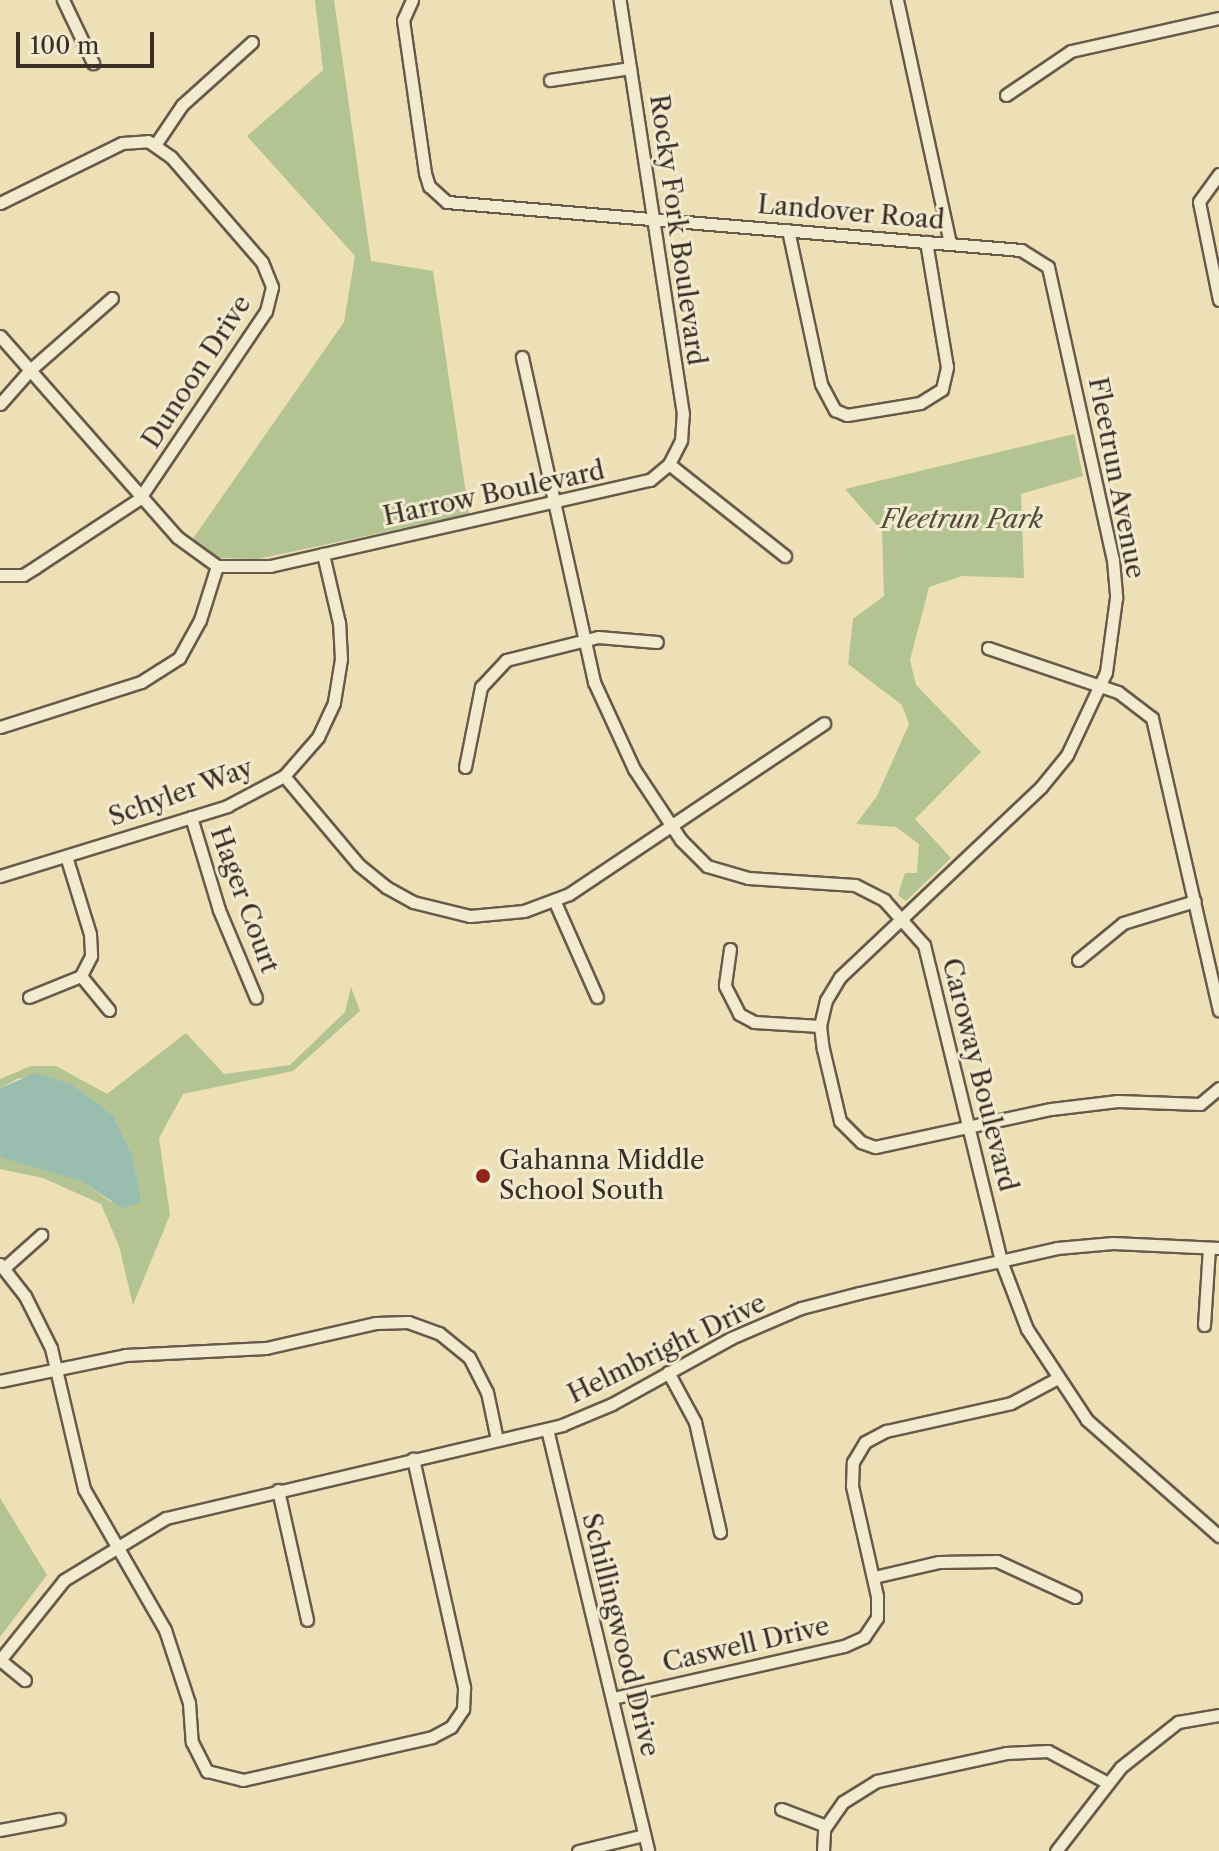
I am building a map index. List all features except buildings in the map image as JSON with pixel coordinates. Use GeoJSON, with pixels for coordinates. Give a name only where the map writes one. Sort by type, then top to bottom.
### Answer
{"type":"FeatureCollection","features":[{"type":"Feature","properties":{"kind":"street"},"geometry":{"type":"LineString","coordinates":[[63,0],[93,63]]}},
{"type":"Feature","properties":{"kind":"street","name":"Landover Road"},"geometry":{"type":"LineString","coordinates":[[412,0],[406,8],[405,32],[425,173],[437,196],[458,204],[1021,250],[1042,259]]}},
{"type":"Feature","properties":{"kind":"street","name":"Rocky Fork Boulevard"},"geometry":{"type":"LineString","coordinates":[[620,0],[683,414],[681,440],[669,464]]}},
{"type":"Feature","properties":{"kind":"street"},"geometry":{"type":"LineString","coordinates":[[897,0],[950,243]]}},
{"type":"Feature","properties":{"kind":"street"},"geometry":{"type":"LineString","coordinates":[[1006,95],[1071,51],[1219,18]]}},
{"type":"Feature","properties":{"kind":"street"},"geometry":{"type":"LineString","coordinates":[[0,203],[122,143],[155,145],[182,105],[252,42]]}},
{"type":"Feature","properties":{"kind":"street"},"geometry":{"type":"LineString","coordinates":[[550,80],[630,68]]}},
{"type":"Feature","properties":{"kind":"street","name":"Dunoon Drive"},"geometry":{"type":"LineString","coordinates":[[142,497],[266,311],[272,287],[262,262],[155,145]]}},
{"type":"Feature","properties":{"kind":"street"},"geometry":{"type":"LineString","coordinates":[[1219,174],[1199,202],[1219,300]]}},
{"type":"Feature","properties":{"kind":"street"},"geometry":{"type":"LineString","coordinates":[[788,230],[821,384],[835,410],[847,415],[920,403],[942,389],[947,367],[926,242]]}},
{"type":"Feature","properties":{"kind":"street","name":"Fleetrun Avenue"},"geometry":{"type":"LineString","coordinates":[[820,1026],[826,1000],[840,977],[1041,787],[1067,755],[1102,686],[1116,598],[1113,560],[1051,276],[1042,259]]}},
{"type":"Feature","properties":{"kind":"street"},"geometry":{"type":"LineString","coordinates":[[0,404],[30,370],[112,298]]}},
{"type":"Feature","properties":{"kind":"street"},"geometry":{"type":"LineString","coordinates":[[0,336],[177,537],[217,566],[200,620],[179,658],[141,682],[0,727]]}},
{"type":"Feature","properties":{"kind":"street","name":"Caroway Boulevard"},"geometry":{"type":"LineString","coordinates":[[522,357],[584,641],[612,731],[671,826],[707,866],[748,878],[855,885],[884,900],[902,919],[928,958],[1001,1261],[1027,1329],[1056,1379],[1121,1453],[1219,1536]]}},
{"type":"Feature","properties":{"kind":"street"},"geometry":{"type":"LineString","coordinates":[[669,464],[785,556]]}},
{"type":"Feature","properties":{"kind":"street","name":"Harrow Boulevard"},"geometry":{"type":"LineString","coordinates":[[217,566],[243,569],[554,503],[650,480],[669,464]]}},
{"type":"Feature","properties":{"kind":"street"},"geometry":{"type":"LineString","coordinates":[[0,575],[23,575],[142,497]]}},
{"type":"Feature","properties":{"kind":"street","name":"Schyler Way"},"geometry":{"type":"LineString","coordinates":[[0,876],[227,806],[284,776],[318,737],[334,702],[341,659],[339,623],[323,554]]}},
{"type":"Feature","properties":{"kind":"street"},"geometry":{"type":"LineString","coordinates":[[465,767],[478,696],[492,671],[522,654],[584,641],[628,636],[657,642]]}},
{"type":"Feature","properties":{"kind":"street"},"geometry":{"type":"LineString","coordinates":[[988,648],[1102,686],[1143,707],[1152,718],[1219,1010]]}},
{"type":"Feature","properties":{"kind":"street"},"geometry":{"type":"LineString","coordinates":[[284,776],[359,865],[413,902],[470,916],[524,911],[554,900],[824,723]]}},
{"type":"Feature","properties":{"kind":"street","name":"Hager Court"},"geometry":{"type":"LineString","coordinates":[[191,817],[219,910],[256,998]]}},
{"type":"Feature","properties":{"kind":"street"},"geometry":{"type":"LineString","coordinates":[[29,997],[81,976],[91,956],[90,934],[66,856]]}},
{"type":"Feature","properties":{"kind":"street"},"geometry":{"type":"LineString","coordinates":[[554,900],[597,997]]}},
{"type":"Feature","properties":{"kind":"street"},"geometry":{"type":"LineString","coordinates":[[1078,960],[1123,923],[1195,901]]}},
{"type":"Feature","properties":{"kind":"street"},"geometry":{"type":"LineString","coordinates":[[730,949],[725,986],[739,1014],[754,1022],[820,1026],[840,1121],[861,1142],[890,1145],[970,1127],[1118,1101],[1200,1104],[1219,1088]]}},
{"type":"Feature","properties":{"kind":"street"},"geometry":{"type":"LineString","coordinates":[[81,976],[109,1010]]}},
{"type":"Feature","properties":{"kind":"street"},"geometry":{"type":"LineString","coordinates":[[41,1235],[2,1266],[39,1321],[56,1370],[84,1489],[165,1630],[189,1703],[192,1742],[207,1771],[243,1780],[432,1737],[451,1727],[463,1709],[464,1687],[413,1459]]}},
{"type":"Feature","properties":{"kind":"street","name":"Helmbright Drive"},"geometry":{"type":"LineString","coordinates":[[0,1660],[64,1580],[114,1545],[166,1518],[547,1429],[612,1404],[668,1372],[801,1308],[1001,1261],[1113,1243],[1214,1248]]}},
{"type":"Feature","properties":{"kind":"street"},"geometry":{"type":"LineString","coordinates":[[1204,1325],[1214,1248]]}},
{"type":"Feature","properties":{"kind":"street"},"geometry":{"type":"LineString","coordinates":[[0,1381],[125,1355],[266,1348],[376,1323],[408,1322],[439,1333],[469,1357],[487,1392],[497,1440]]}},
{"type":"Feature","properties":{"kind":"street"},"geometry":{"type":"LineString","coordinates":[[668,1372],[695,1422],[720,1532]]}},
{"type":"Feature","properties":{"kind":"street","name":"Caswell Drive"},"geometry":{"type":"LineString","coordinates":[[613,1698],[844,1646],[864,1637],[877,1618],[874,1577],[852,1486],[853,1462],[865,1442],[886,1431],[1011,1403],[1056,1379]]}},
{"type":"Feature","properties":{"kind":"street","name":"Schillingwood Drive"},"geometry":{"type":"LineString","coordinates":[[547,1429],[648,1851]]}},
{"type":"Feature","properties":{"kind":"street"},"geometry":{"type":"LineString","coordinates":[[278,1490],[307,1620]]}},
{"type":"Feature","properties":{"kind":"street"},"geometry":{"type":"LineString","coordinates":[[874,1577],[939,1562],[997,1561],[1075,1597]]}},
{"type":"Feature","properties":{"kind":"street"},"geometry":{"type":"LineString","coordinates":[[0,1660],[25,1680]]}},
{"type":"Feature","properties":{"kind":"street"},"geometry":{"type":"LineString","coordinates":[[1056,1851],[1106,1782],[1178,1722],[1219,1715]]}},
{"type":"Feature","properties":{"kind":"street"},"geometry":{"type":"LineString","coordinates":[[823,1851],[826,1826],[843,1802],[877,1781],[1006,1753],[1048,1751],[1106,1782]]}},
{"type":"Feature","properties":{"kind":"street"},"geometry":{"type":"LineString","coordinates":[[781,1809],[826,1826]]}},
{"type":"Feature","properties":{"kind":"street"},"geometry":{"type":"LineString","coordinates":[[0,1830],[59,1819]]}},
{"type":"Feature","properties":{"kind":"street"},"geometry":{"type":"LineString","coordinates":[[578,1851],[644,1835]]}},
{"type":"Feature","properties":{"kind":"green space"},"geometry":{"type":"Polygon","coordinates":[[[315,0],[334,0],[371,261],[433,271],[469,514],[258,559],[219,558],[192,540],[344,322],[355,256],[247,136],[323,70],[315,0]]]}},
{"type":"Feature","properties":{"kind":"green space","name":"Fleetrun Park"},"geometry":{"type":"Polygon","coordinates":[[[1074,434],[1083,476],[1021,494],[1024,578],[962,576],[929,587],[910,660],[916,685],[981,752],[915,819],[951,858],[906,901],[898,895],[905,873],[917,873],[919,844],[896,827],[856,824],[877,796],[909,724],[902,705],[848,664],[853,619],[884,596],[882,531],[845,489],[1074,434]]]}},
{"type":"Feature","properties":{"kind":"green space"},"geometry":{"type":"Polygon","coordinates":[[[351,987],[360,1011],[293,1071],[183,1094],[159,1138],[170,1215],[133,1305],[119,1246],[101,1204],[43,1178],[0,1169],[0,1157],[23,1161],[81,1181],[111,1202],[142,1202],[132,1154],[113,1115],[73,1085],[19,1078],[0,1088],[0,1079],[31,1066],[56,1066],[107,1094],[186,1033],[224,1074],[290,1065],[345,1012],[351,987]]]}},
{"type":"Feature","properties":{"kind":"green space"},"geometry":{"type":"Polygon","coordinates":[[[0,1498],[47,1575],[0,1637],[0,1498]]]}},
{"type":"Feature","properties":{"kind":"shaded area"},"geometry":{"type":"Polygon","coordinates":[[[36,1073],[73,1085],[113,1115],[132,1154],[142,1202],[122,1208],[81,1181],[0,1157],[0,1088],[36,1073]]]}},
{"type":"Feature","properties":{"kind":"place","name":"Gahanna Middle School South"},"geometry":{"type":"Point","coordinates":[483,1176]}}]}
